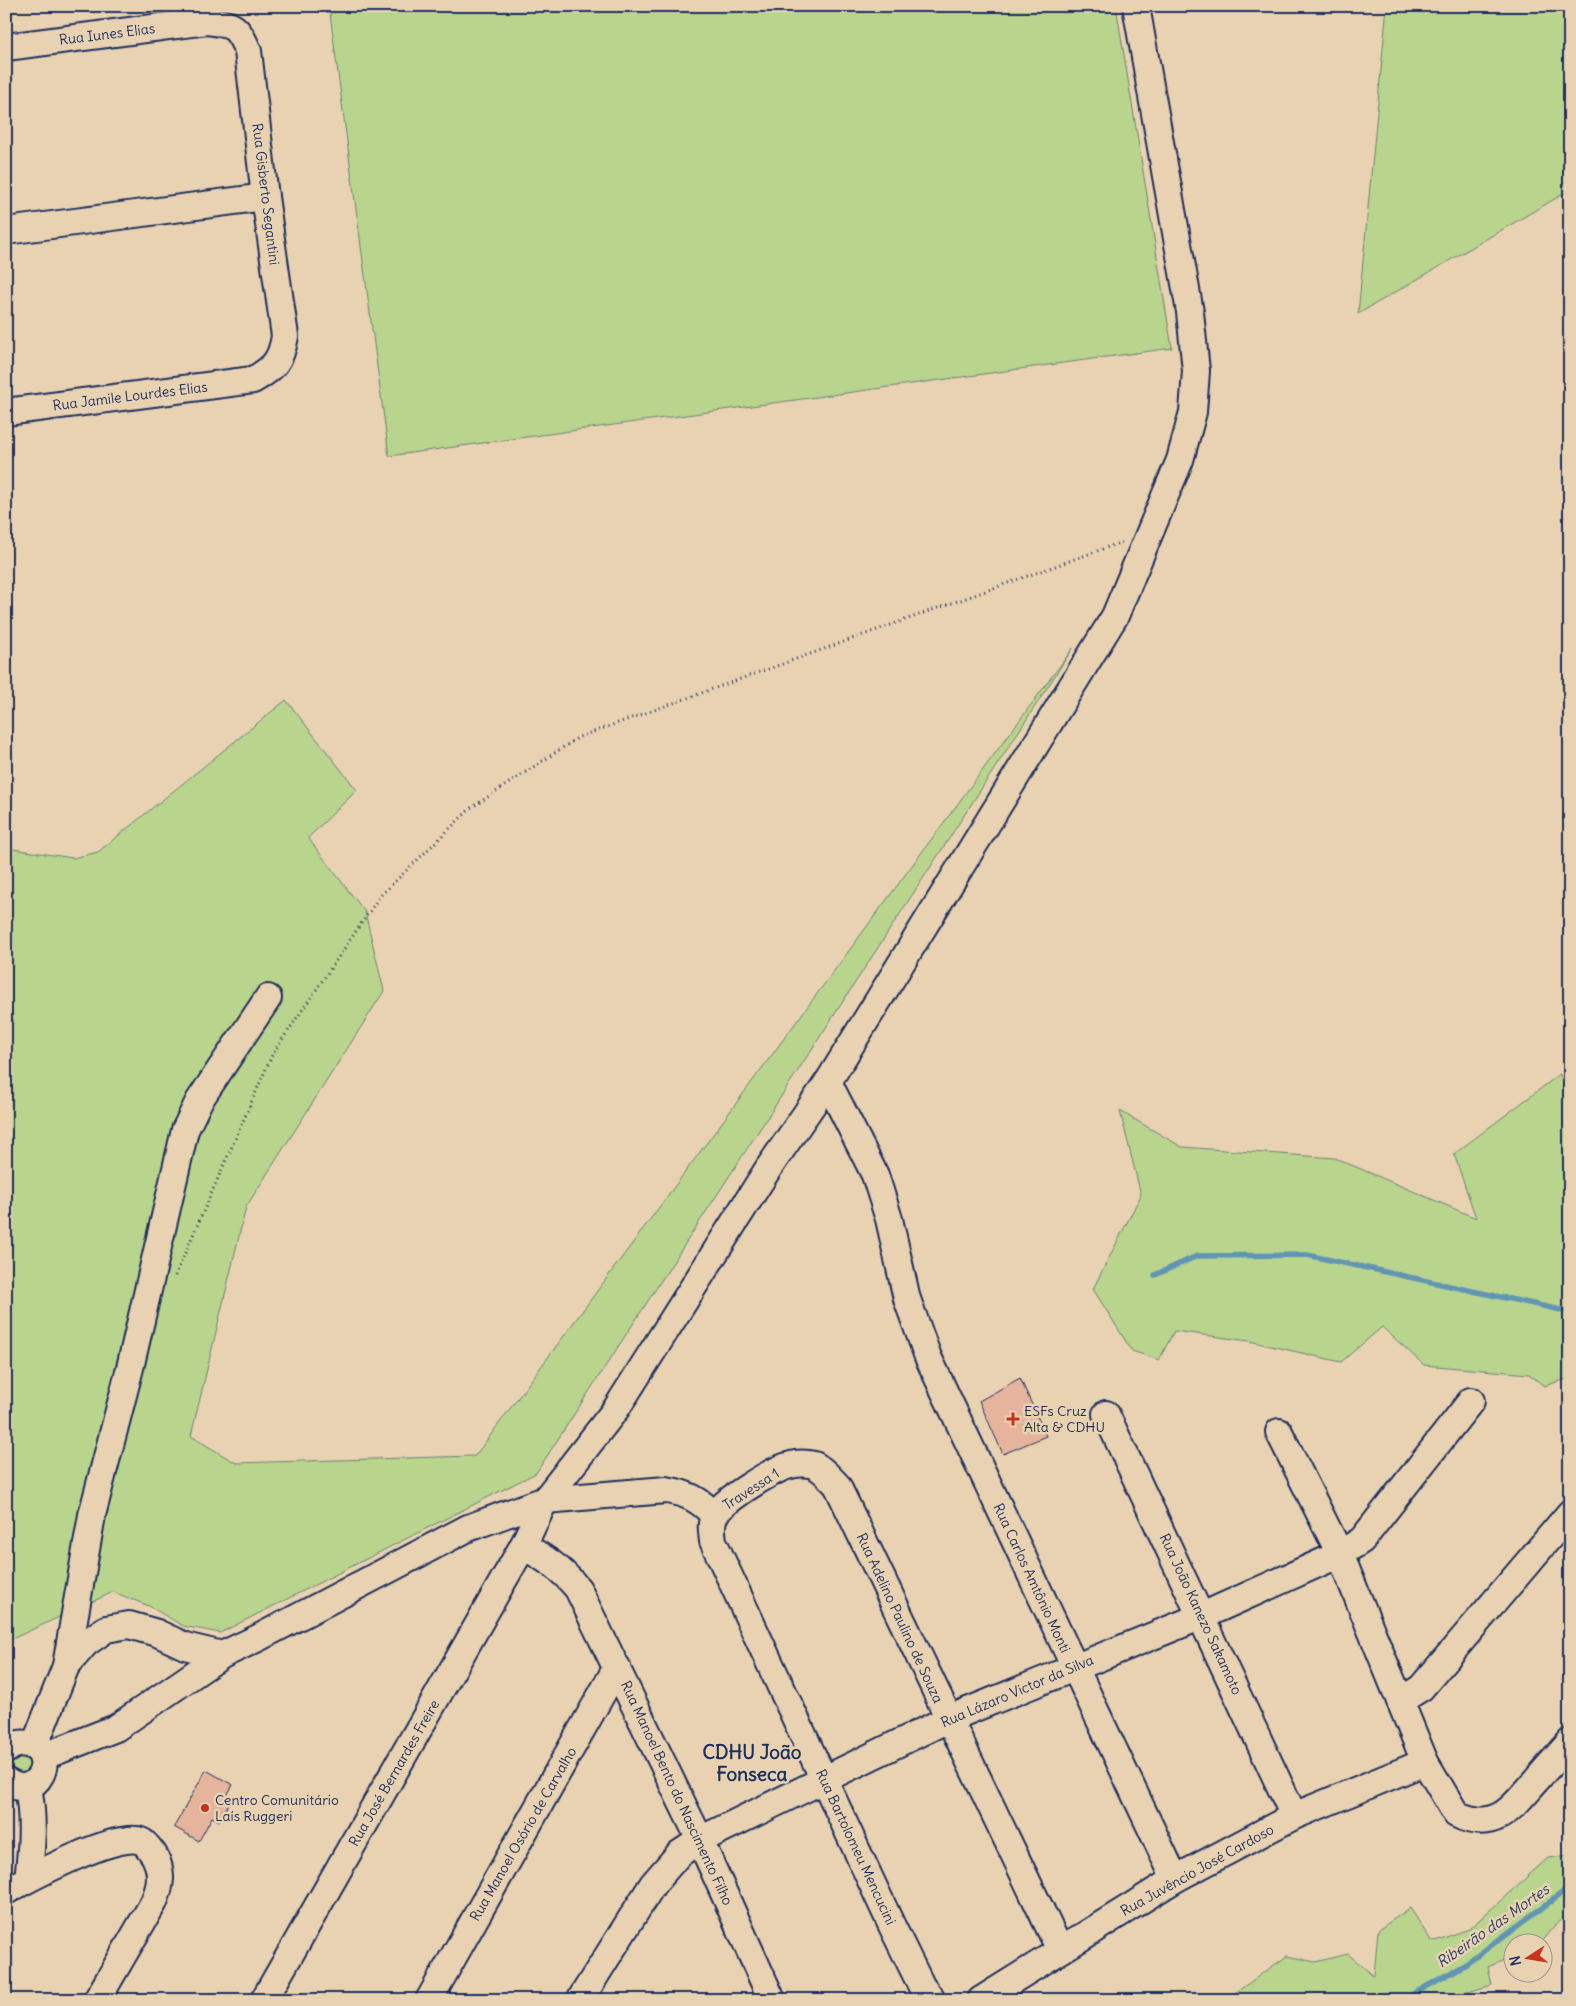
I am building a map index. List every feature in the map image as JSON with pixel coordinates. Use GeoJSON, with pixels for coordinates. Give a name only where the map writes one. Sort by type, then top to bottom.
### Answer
{"type":"FeatureCollection","features":[{"type":"Feature","properties":{"kind":"street","name":"Rua José Bernardes Freire"},"geometry":{"type":"LineString","coordinates":[[264,2000],[523,1546],[545,1500],[616,1409],[768,1168],[828,1082],[1115,616],[1180,460],[1193,412],[1196,372],[1190,312],[1136,6]]}},
{"type":"Feature","properties":{"kind":"street","name":"Rua Iunes Elias"},"geometry":{"type":"LineString","coordinates":[[6,47],[207,21]]}},
{"type":"Feature","properties":{"kind":"street","name":"Rua Gisberto Segantini"},"geometry":{"type":"LineString","coordinates":[[207,21],[227,23],[241,34],[248,51],[265,197],[285,336],[282,355],[270,370],[253,380]]}},
{"type":"Feature","properties":{"kind":"street"},"geometry":{"type":"LineString","coordinates":[[6,231],[265,197]]}},
{"type":"Feature","properties":{"kind":"street","name":"Rua Jamile Lourdes Elias"},"geometry":{"type":"LineString","coordinates":[[6,412],[253,380]]}},
{"type":"Feature","properties":{"kind":"street"},"geometry":{"type":"LineString","coordinates":[[17,1885],[33,1832],[33,1811],[17,1784],[40,1778],[43,1770],[38,1752],[66,1666],[92,1515],[130,1368],[185,1130],[199,1101],[268,998]]}},
{"type":"Feature","properties":{"kind":"street","name":"Rua Carlos Amtônio Monti"},"geometry":{"type":"LineString","coordinates":[[828,1082],[875,1175],[890,1219],[907,1299],[928,1357],[1175,1880]]}},
{"type":"Feature","properties":{"kind":"street","name":"Rua Lázaro Victor da Silva"},"geometry":{"type":"LineString","coordinates":[[580,2000],[654,1884],[678,1854],[700,1840],[948,1719],[1073,1666],[1202,1616],[1340,1554],[1362,1540],[1471,1401]]}},
{"type":"Feature","properties":{"kind":"street","name":"Rua João Kanezo Sakamoto"},"geometry":{"type":"LineString","coordinates":[[1106,1414],[1294,1816]]}},
{"type":"Feature","properties":{"kind":"street"},"geometry":{"type":"LineString","coordinates":[[1279,1432],[1340,1554],[1425,1762],[1456,1814],[1471,1820],[1490,1820],[1508,1812],[1570,1742]]}},
{"type":"Feature","properties":{"kind":"street","name":"Travessa 1"},"geometry":{"type":"LineString","coordinates":[[713,1522],[722,1505],[776,1471],[790,1464],[804,1464]]}},
{"type":"Feature","properties":{"kind":"street","name":"Rua Adelino Paulino de Souza"},"geometry":{"type":"LineString","coordinates":[[804,1464],[814,1465],[825,1472],[837,1485],[1060,1950]]}},
{"type":"Feature","properties":{"kind":"street"},"geometry":{"type":"LineString","coordinates":[[6,1750],[19,1743],[38,1752],[116,1728],[222,1655],[332,1600],[468,1528],[545,1500],[666,1490],[685,1493],[703,1504],[713,1522]]}},
{"type":"Feature","properties":{"kind":"street"},"geometry":{"type":"LineString","coordinates":[[1400,1701],[1422,1688],[1570,1513]]}},
{"type":"Feature","properties":{"kind":"street","name":"Rua Bartolomeu Mencucini"},"geometry":{"type":"LineString","coordinates":[[713,1522],[713,1541],[922,1987],[932,2000]]}},
{"type":"Feature","properties":{"kind":"street","name":"Rua Manoel Bento do Nascimento Filho"},"geometry":{"type":"LineString","coordinates":[[523,1546],[559,1568],[578,1589],[700,1840],[762,1994]]}},
{"type":"Feature","properties":{"kind":"street"},"geometry":{"type":"LineString","coordinates":[[66,1666],[86,1643],[106,1629],[130,1625],[157,1633],[185,1646],[222,1655]]}},
{"type":"Feature","properties":{"kind":"street","name":"Rua Manoel Osório de Carvalho"},"geometry":{"type":"LineString","coordinates":[[429,2000],[617,1667]]}},
{"type":"Feature","properties":{"kind":"street","name":"Rua Juvêncio José Cardoso"},"geometry":{"type":"LineString","coordinates":[[981,2000],[1175,1880],[1294,1816],[1425,1762]]}},
{"type":"Feature","properties":{"kind":"street"},"geometry":{"type":"LineString","coordinates":[[17,1885],[102,1846],[126,1839],[142,1841],[152,1851],[160,1868],[160,1887],[154,1902],[97,2000]]}},
{"type":"Feature","properties":{"kind":"path"},"geometry":{"type":"LineString","coordinates":[[172,1283],[273,1053],[380,896],[471,808],[579,737],[1149,532]]}},
{"type":"Feature","properties":{"kind":"green space"},"geometry":{"type":"Polygon","coordinates":[[[329,6],[1116,6],[1172,348],[389,456],[329,6]]]}},
{"type":"Feature","properties":{"kind":"green space"},"geometry":{"type":"Polygon","coordinates":[[[1387,6],[1570,6],[1570,190],[1358,314],[1387,6]]]}},
{"type":"Feature","properties":{"kind":"green space"},"geometry":{"type":"Polygon","coordinates":[[[1073,648],[536,1473],[220,1633],[183,1626],[149,1606],[113,1592],[12,1639],[6,1636],[6,848],[73,858],[98,852],[286,700],[357,790],[308,838],[365,912],[384,991],[246,1207],[191,1436],[236,1463],[475,1456],[1073,648]]]}},
{"type":"Feature","properties":{"kind":"green space"},"geometry":{"type":"Polygon","coordinates":[[[1560,1074],[1570,1104],[1570,1378],[1544,1386],[1529,1374],[1424,1365],[1382,1327],[1341,1362],[1249,1341],[1174,1331],[1159,1360],[1132,1351],[1093,1289],[1141,1195],[1120,1111],[1182,1147],[1335,1158],[1476,1218],[1454,1154],[1560,1074]]]}},
{"type":"Feature","properties":{"kind":"green space"},"geometry":{"type":"Polygon","coordinates":[[[12,1751],[34,1759],[27,1777],[6,1770],[6,1758],[12,1751]]]}},
{"type":"Feature","properties":{"kind":"green space"},"geometry":{"type":"Polygon","coordinates":[[[1570,1855],[1570,1920],[1559,1920],[1547,1934],[1504,1934],[1504,1960],[1488,1967],[1492,1985],[1440,2000],[1225,2000],[1287,1956],[1315,1962],[1348,1954],[1374,1976],[1378,1930],[1410,1908],[1432,1942],[1469,1929],[1548,1858],[1570,1855]]]}},
{"type":"Feature","properties":{"kind":"building","name":"ESFs Cruz Alta & CDHU"},"geometry":{"type":"Polygon","coordinates":[[[1020,1378],[1046,1436],[1003,1454],[979,1401],[1020,1378]]]}},
{"type":"Feature","properties":{"kind":"building","name":"Centro Comunitário Laís Ruggeri"},"geometry":{"type":"Polygon","coordinates":[[[206,1770],[233,1785],[226,1797],[231,1800],[219,1821],[212,1817],[199,1841],[174,1827],[206,1770]]]}},
{"type":"Feature","properties":{"kind":"waterway"},"geometry":{"type":"LineString","coordinates":[[1155,1275],[1197,1256],[1307,1255],[1570,1312]]}},
{"type":"Feature","properties":{"kind":"waterway","name":"Ribeirão das Mortes"},"geometry":{"type":"LineString","coordinates":[[1403,2000],[1466,1964],[1570,1887]]}},
{"type":"Feature","properties":{"kind":"place","name":"ESFs Cruz Alta & CDHU"},"geometry":{"type":"Point","coordinates":[1013,1419]}},
{"type":"Feature","properties":{"kind":"place","name":"Centro Comunitário Laís Ruggeri"},"geometry":{"type":"Point","coordinates":[205,1808]}},
{"type":"Feature","properties":{"kind":"district","name":"CDHU João Fonseca"},"geometry":{"type":"Point","coordinates":[752,1763]}}]}
